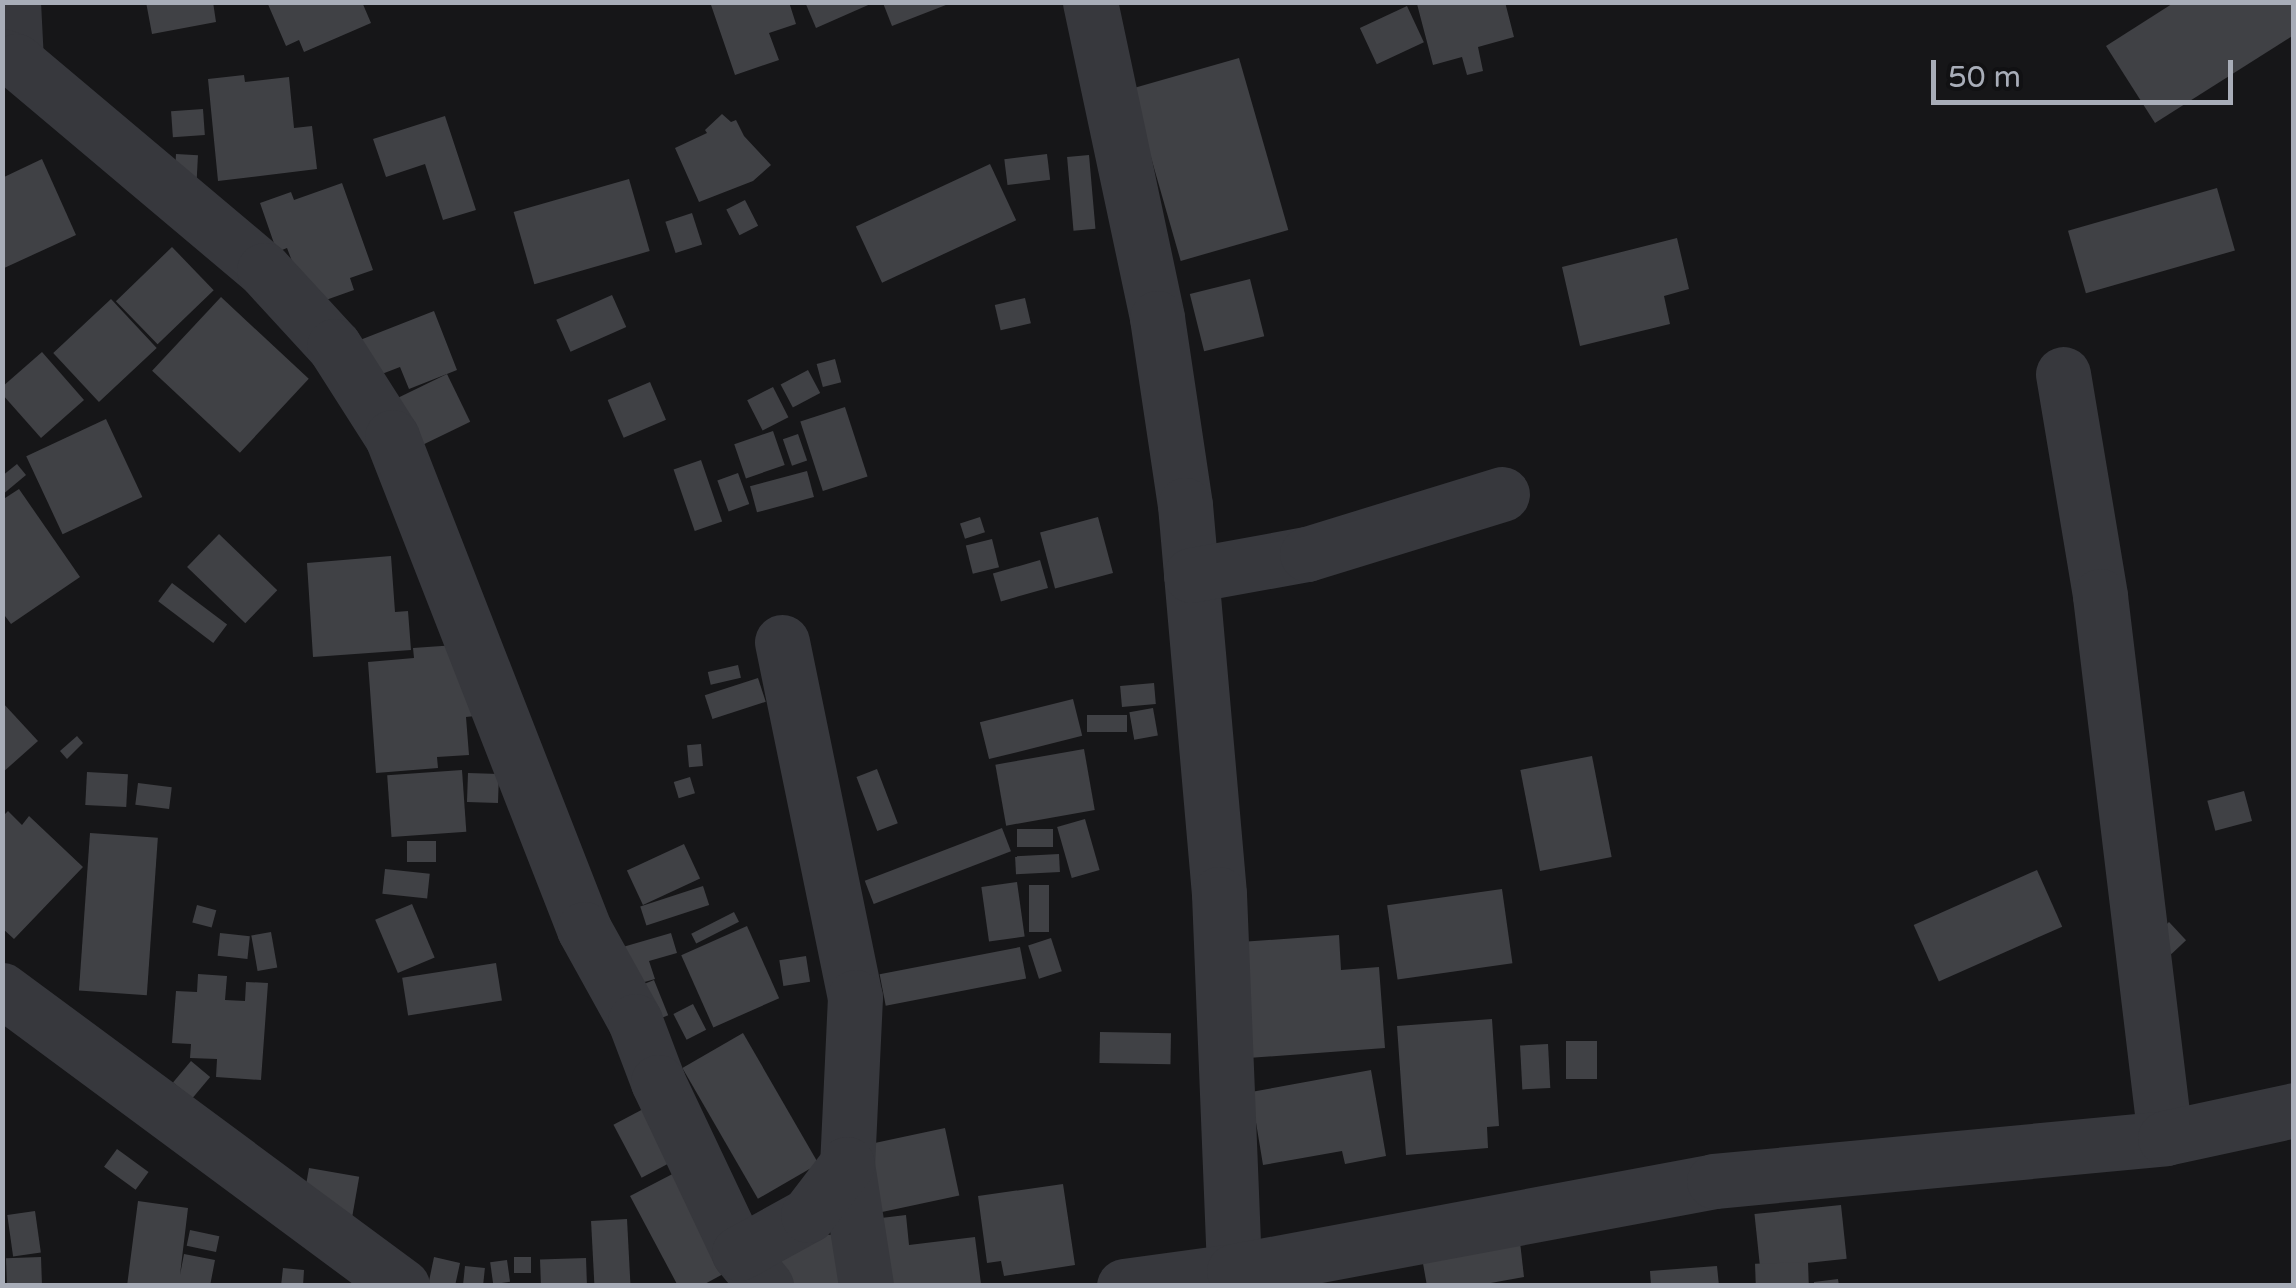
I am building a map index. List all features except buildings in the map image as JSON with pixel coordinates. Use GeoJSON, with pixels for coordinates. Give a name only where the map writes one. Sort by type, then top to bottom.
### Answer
{"type":"FeatureCollection","features":[{"type":"Feature","properties":{"kind":"street"},"geometry":{"type":"LineString","coordinates":[[13,2],[9,58],[264,270],[334,346],[392,437],[584,929],[635,1020],[658,1082],[752,1269],[808,1215],[848,1164]]}},
{"type":"Feature","properties":{"kind":"street"},"geometry":{"type":"LineString","coordinates":[[1090,2],[1157,318],[1191,574],[1220,914],[1234,1271]]}},
{"type":"Feature","properties":{"kind":"street"},"geometry":{"type":"LineString","coordinates":[[2064,374],[2100,596],[2165,1138]]}},
{"type":"Feature","properties":{"kind":"street"},"geometry":{"type":"LineString","coordinates":[[1191,574],[1307,554],[1502,494]]}},
{"type":"Feature","properties":{"kind":"street"},"geometry":{"type":"LineString","coordinates":[[782,642],[855,998],[848,1164],[866,1286]]}},
{"type":"Feature","properties":{"kind":"street"},"geometry":{"type":"LineString","coordinates":[[2,990],[402,1286]]}},
{"type":"Feature","properties":{"kind":"street"},"geometry":{"type":"LineString","coordinates":[[1124,1286],[1234,1271],[1714,1181],[2165,1138],[2294,1110]]}}]}
